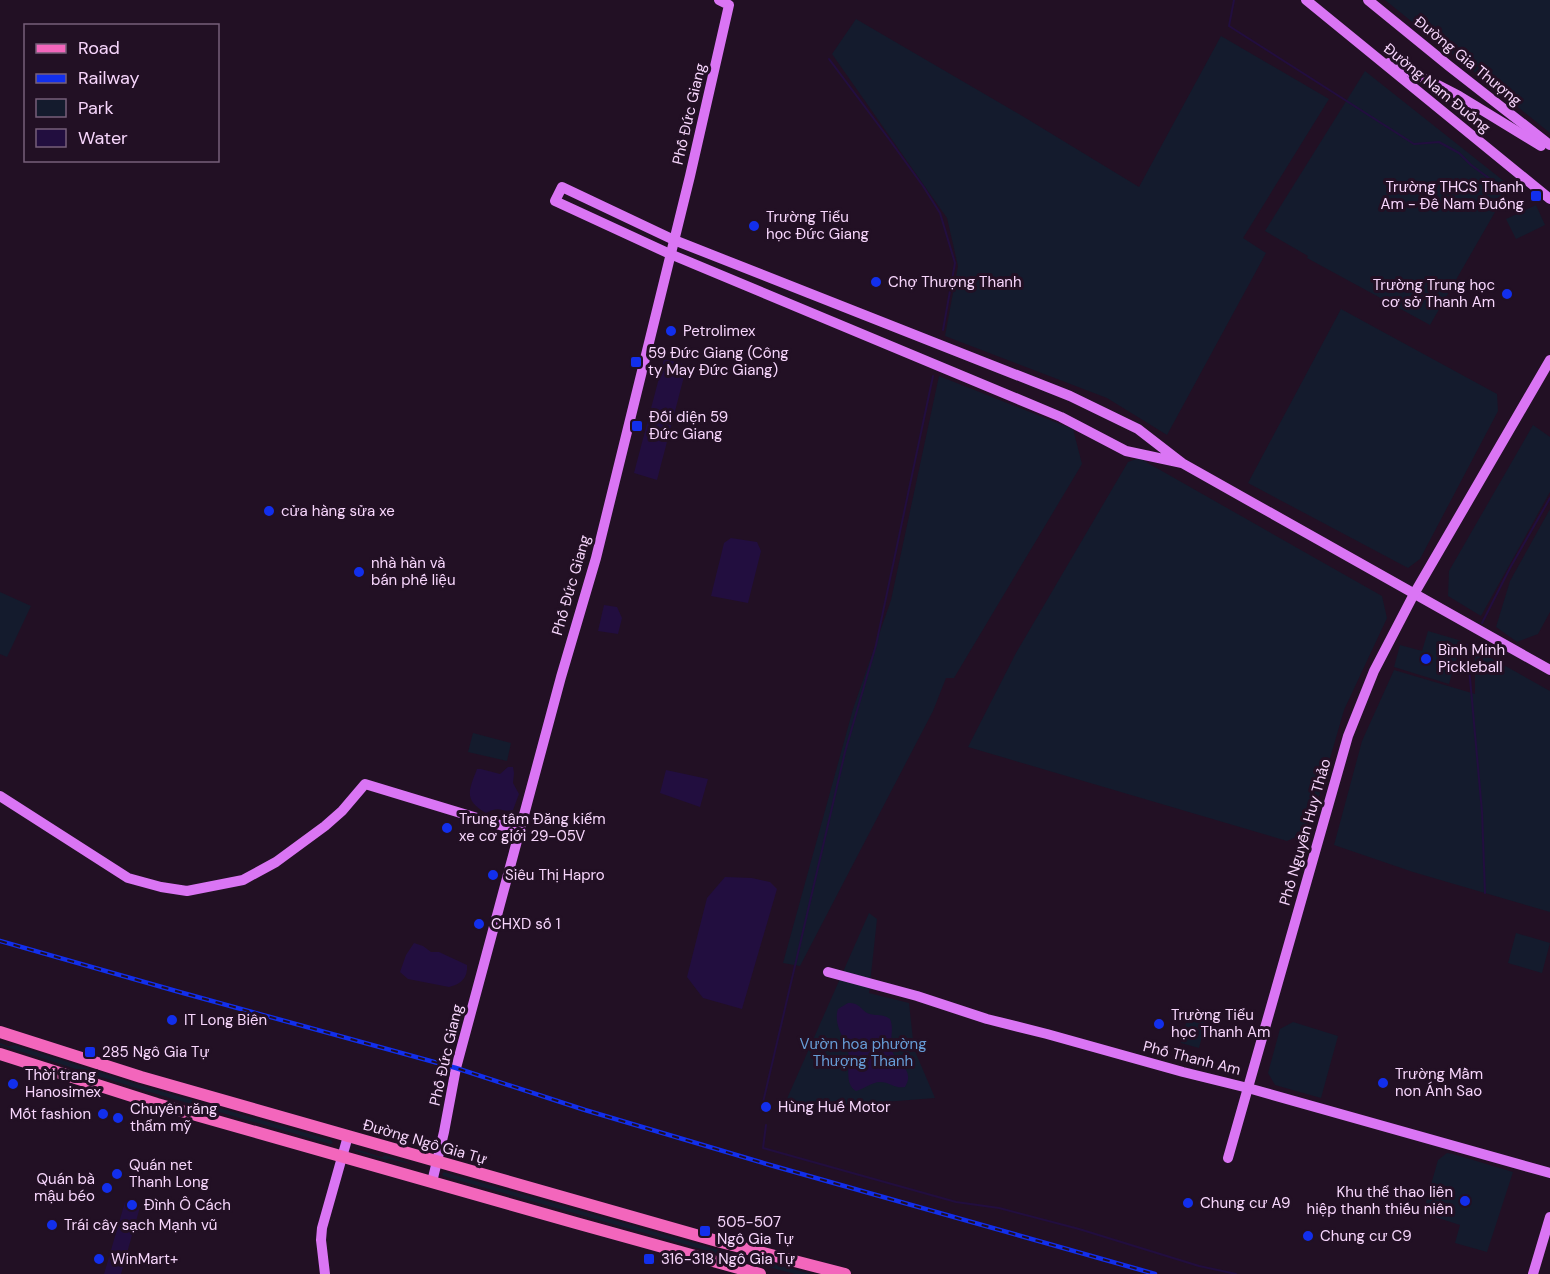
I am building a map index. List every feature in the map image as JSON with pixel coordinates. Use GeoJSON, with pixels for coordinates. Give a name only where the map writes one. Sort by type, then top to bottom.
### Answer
{"type":"FeatureCollection","features":[{"type":"Feature","properties":{"kind":"main road","name":"Đường Ngô Gia Tự"},"geometry":{"type":"LineString","coordinates":[[0,1032],[141,1077],[844,1274]]}},
{"type":"Feature","properties":{"kind":"main road"},"geometry":{"type":"LineString","coordinates":[[0,1054],[137,1098],[760,1274]]}},
{"type":"Feature","properties":{"kind":"street","name":"Phố Đức Giang"},"geometry":{"type":"LineString","coordinates":[[432,1182],[456,1068],[561,677],[596,558],[674,240],[729,5],[718,0]]}},
{"type":"Feature","properties":{"kind":"street","name":"Đường Nam Đuống"},"geometry":{"type":"LineString","coordinates":[[1306,0],[1550,199]]}},
{"type":"Feature","properties":{"kind":"street","name":"Đường Gia Thượng"},"geometry":{"type":"LineString","coordinates":[[1368,0],[1550,145]]}},
{"type":"Feature","properties":{"kind":"street"},"geometry":{"type":"LineString","coordinates":[[1377,59],[1459,96],[1550,151]]}},
{"type":"Feature","properties":{"kind":"street"},"geometry":{"type":"LineString","coordinates":[[1182,464],[1126,451],[1061,417],[670,254],[555,201],[561,187],[674,240],[1070,396],[1138,429],[1182,464],[1550,670]]}},
{"type":"Feature","properties":{"kind":"street","name":"Phố Nguyễn Huy Thảo"},"geometry":{"type":"LineString","coordinates":[[1228,1158],[1348,736],[1374,671],[1414,594],[1550,360]]}},
{"type":"Feature","properties":{"kind":"street"},"geometry":{"type":"LineString","coordinates":[[0,796],[128,878],[187,891],[243,880],[276,862],[342,811],[365,784],[520,831]]}},
{"type":"Feature","properties":{"kind":"street","name":"Phố Thanh Am"},"geometry":{"type":"LineString","coordinates":[[828,972],[918,996],[987,1019],[1248,1088],[1550,1173]]}},
{"type":"Feature","properties":{"kind":"street"},"geometry":{"type":"LineString","coordinates":[[325,1274],[322,1228],[348,1136]]}},
{"type":"Feature","properties":{"kind":"street"},"geometry":{"type":"LineString","coordinates":[[1533,1274],[1550,1217]]}},
{"type":"Feature","properties":{"kind":"green space"},"geometry":{"type":"Polygon","coordinates":[[[1385,0],[1550,0],[1550,133],[1385,0]]]}},
{"type":"Feature","properties":{"kind":"green space"},"geometry":{"type":"Polygon","coordinates":[[[856,19],[1139,187],[1221,36],[1329,99],[1243,238],[1266,253],[1167,435],[1107,398],[945,336],[958,266],[947,218],[832,54],[856,19]]]}},
{"type":"Feature","properties":{"kind":"green space"},"geometry":{"type":"Polygon","coordinates":[[[1365,71],[1510,186],[1430,325],[1307,258],[1308,256],[1265,231],[1365,71]]]}},
{"type":"Feature","properties":{"kind":"green space"},"geometry":{"type":"Polygon","coordinates":[[[1536,205],[1545,225],[1516,239],[1506,219],[1536,205]]]}},
{"type":"Feature","properties":{"kind":"green space"},"geometry":{"type":"Polygon","coordinates":[[[1341,309],[1497,394],[1498,411],[1420,559],[1408,568],[1248,483],[1341,309]]]}},
{"type":"Feature","properties":{"kind":"green space"},"geometry":{"type":"Polygon","coordinates":[[[939,376],[1073,429],[1082,464],[954,678],[946,678],[933,711],[800,966],[783,963],[853,709],[891,600],[939,376]]]}},
{"type":"Feature","properties":{"kind":"green space"},"geometry":{"type":"Polygon","coordinates":[[[1533,425],[1550,437],[1550,492],[1481,616],[1448,596],[1449,571],[1533,425]]]}},
{"type":"Feature","properties":{"kind":"green space"},"geometry":{"type":"Polygon","coordinates":[[[1139,458],[1382,596],[1387,618],[1344,710],[1309,831],[1287,841],[968,747],[1016,653],[1128,462],[1139,458]]]}},
{"type":"Feature","properties":{"kind":"green space"},"geometry":{"type":"Polygon","coordinates":[[[1550,509],[1550,612],[1538,634],[1517,642],[1496,627],[1510,581],[1550,509]]]}},
{"type":"Feature","properties":{"kind":"green space"},"geometry":{"type":"Polygon","coordinates":[[[0,592],[31,606],[7,657],[0,654],[0,592]]]}},
{"type":"Feature","properties":{"kind":"green space","name":"Bình Minh Pickleball"},"geometry":{"type":"Polygon","coordinates":[[[1428,631],[1462,641],[1449,684],[1394,667],[1400,645],[1422,651],[1428,631]]]}},
{"type":"Feature","properties":{"kind":"green space"},"geometry":{"type":"Polygon","coordinates":[[[1475,649],[1550,691],[1550,912],[1413,872],[1334,845],[1362,741],[1394,670],[1475,694],[1475,649]]]}},
{"type":"Feature","properties":{"kind":"green space"},"geometry":{"type":"Polygon","coordinates":[[[473,733],[511,743],[507,761],[468,752],[473,733]]]}},
{"type":"Feature","properties":{"kind":"green space","name":"Vườn hoa phường Thượng Thanh"},"geometry":{"type":"Polygon","coordinates":[[[869,913],[877,919],[869,993],[909,1003],[914,1049],[935,1098],[782,1110],[869,913]]]}},
{"type":"Feature","properties":{"kind":"green space"},"geometry":{"type":"Polygon","coordinates":[[[1516,933],[1550,943],[1542,973],[1508,963],[1516,933]]]}},
{"type":"Feature","properties":{"kind":"green space"},"geometry":{"type":"Polygon","coordinates":[[[1189,1012],[1207,1017],[1199,1048],[1181,1043],[1189,1012]]]}},
{"type":"Feature","properties":{"kind":"green space"},"geometry":{"type":"Polygon","coordinates":[[[1293,1022],[1338,1036],[1321,1098],[1275,1085],[1268,1073],[1280,1029],[1293,1022]]]}},
{"type":"Feature","properties":{"kind":"green space"},"geometry":{"type":"Polygon","coordinates":[[[0,1043],[8,1046],[15,1045],[140,1085],[331,1140],[333,1143],[139,1089],[0,1045],[0,1043]]]}},
{"type":"Feature","properties":{"kind":"green space"},"geometry":{"type":"Polygon","coordinates":[[[355,1149],[382,1157],[385,1155],[415,1165],[386,1160],[355,1151],[355,1149]]]}},
{"type":"Feature","properties":{"kind":"green space","name":"Khu thể thao liên hiệp thanh thiếu niên"},"geometry":{"type":"Polygon","coordinates":[[[1447,1153],[1513,1172],[1487,1252],[1455,1243],[1460,1225],[1423,1213],[1438,1160],[1447,1153]]]}},
{"type":"Feature","properties":{"kind":"green space"},"geometry":{"type":"Polygon","coordinates":[[[444,1172],[812,1274],[795,1274],[715,1253],[443,1176],[444,1172]]]}},
{"type":"Feature","properties":{"kind":"water"},"geometry":{"type":"Polygon","coordinates":[[[664,359],[687,365],[657,480],[634,473],[664,359]]]}},
{"type":"Feature","properties":{"kind":"water"},"geometry":{"type":"Polygon","coordinates":[[[731,538],[757,542],[761,551],[748,603],[711,596],[724,543],[731,538]]]}},
{"type":"Feature","properties":{"kind":"water"},"geometry":{"type":"Polygon","coordinates":[[[604,605],[617,607],[622,618],[618,634],[598,631],[604,605]]]}},
{"type":"Feature","properties":{"kind":"water"},"geometry":{"type":"Polygon","coordinates":[[[508,767],[513,767],[513,783],[519,794],[513,810],[498,809],[486,813],[471,799],[470,789],[477,769],[500,774],[508,767]]]}},
{"type":"Feature","properties":{"kind":"water"},"geometry":{"type":"Polygon","coordinates":[[[666,770],[708,779],[700,807],[660,793],[666,770]]]}},
{"type":"Feature","properties":{"kind":"water"},"geometry":{"type":"Polygon","coordinates":[[[725,877],[752,878],[770,882],[777,889],[742,1009],[703,998],[687,977],[707,898],[725,877]]]}},
{"type":"Feature","properties":{"kind":"water"},"geometry":{"type":"Polygon","coordinates":[[[414,943],[467,965],[465,977],[449,987],[408,979],[400,972],[406,955],[414,943]]]}},
{"type":"Feature","properties":{"kind":"water"},"geometry":{"type":"Polygon","coordinates":[[[848,1003],[856,1004],[870,1014],[890,1019],[893,1053],[905,1068],[908,1076],[905,1087],[880,1082],[856,1091],[852,1088],[849,1078],[848,1051],[837,1020],[838,1009],[848,1003]]]}},
{"type":"Feature","properties":{"kind":"water"},"geometry":{"type":"Polygon","coordinates":[[[125,1202],[140,1207],[121,1274],[104,1274],[125,1202]]]}},
{"type":"Feature","properties":{"kind":"waterway"},"geometry":{"type":"LineString","coordinates":[[1234,0],[1229,26],[1414,144],[1439,142],[1459,153],[1471,165],[1505,190],[1514,192]]}},
{"type":"Feature","properties":{"kind":"waterway"},"geometry":{"type":"LineString","coordinates":[[829,59],[923,186],[940,213],[955,263],[943,330]]}},
{"type":"Feature","properties":{"kind":"waterway"},"geometry":{"type":"LineString","coordinates":[[761,1111],[845,752],[876,645],[933,376]]}},
{"type":"Feature","properties":{"kind":"waterway"},"geometry":{"type":"LineString","coordinates":[[1482,623],[1550,498]]}},
{"type":"Feature","properties":{"kind":"waterway"},"geometry":{"type":"LineString","coordinates":[[1467,645],[1482,812],[1485,893]]}},
{"type":"Feature","properties":{"kind":"waterway"},"geometry":{"type":"LineString","coordinates":[[766,1125],[763,1148],[956,1202],[999,1208],[1079,1229],[1199,1266],[1236,1274]]}},
{"type":"Feature","properties":{"kind":"railway"},"geometry":{"type":"LineString","coordinates":[[0,941],[456,1068],[585,1110],[770,1165],[1155,1274]]}},
{"type":"Feature","properties":{"kind":"place","name":"Trường THCS Thanh Am - Đê Nam Đuống"},"geometry":{"type":"Point","coordinates":[1536,196]}},
{"type":"Feature","properties":{"kind":"place","name":"Trường Tiểu học Đức Giang"},"geometry":{"type":"Point","coordinates":[754,226]}},
{"type":"Feature","properties":{"kind":"place","name":"Chợ Thượng Thanh"},"geometry":{"type":"Point","coordinates":[876,282]}},
{"type":"Feature","properties":{"kind":"place","name":"Trường Trung học cơ sở Thanh Am"},"geometry":{"type":"Point","coordinates":[1507,294]}},
{"type":"Feature","properties":{"kind":"place","name":"Petrolimex"},"geometry":{"type":"Point","coordinates":[671,331]}},
{"type":"Feature","properties":{"kind":"place","name":"59 Đức Giang (Công ty May Đức Giang)"},"geometry":{"type":"Point","coordinates":[636,362]}},
{"type":"Feature","properties":{"kind":"place","name":"Đối diện 59 Đức Giang"},"geometry":{"type":"Point","coordinates":[637,426]}},
{"type":"Feature","properties":{"kind":"place","name":"cửa hàng sửa xe"},"geometry":{"type":"Point","coordinates":[269,511]}},
{"type":"Feature","properties":{"kind":"place","name":"nhà hàn và bán phế liệu"},"geometry":{"type":"Point","coordinates":[359,572]}},
{"type":"Feature","properties":{"kind":"place","name":"Bình Minh Pickleball"},"geometry":{"type":"Point","coordinates":[1426,659]}},
{"type":"Feature","properties":{"kind":"place","name":"Trung tâm Đăng kiểm xe cơ giới 29-05V"},"geometry":{"type":"Point","coordinates":[447,828]}},
{"type":"Feature","properties":{"kind":"place","name":"Siêu Thị Hapro"},"geometry":{"type":"Point","coordinates":[493,875]}},
{"type":"Feature","properties":{"kind":"place","name":"CHXD số 1"},"geometry":{"type":"Point","coordinates":[479,924]}},
{"type":"Feature","properties":{"kind":"place","name":"IT Long Biên"},"geometry":{"type":"Point","coordinates":[172,1020]}},
{"type":"Feature","properties":{"kind":"place","name":"Trường Tiểu học Thanh Am"},"geometry":{"type":"Point","coordinates":[1159,1024]}},
{"type":"Feature","properties":{"kind":"place","name":"285 Ngô Gia Tự"},"geometry":{"type":"Point","coordinates":[90,1052]}},
{"type":"Feature","properties":{"kind":"place","name":"Trường Mầm non Ánh Sao"},"geometry":{"type":"Point","coordinates":[1383,1083]}},
{"type":"Feature","properties":{"kind":"place","name":"Thời trang Hanosimex"},"geometry":{"type":"Point","coordinates":[13,1084]}},
{"type":"Feature","properties":{"kind":"place","name":"Hùng Huế Motor"},"geometry":{"type":"Point","coordinates":[766,1107]}},
{"type":"Feature","properties":{"kind":"place","name":"Mốt fashion"},"geometry":{"type":"Point","coordinates":[103,1114]}},
{"type":"Feature","properties":{"kind":"place","name":"Chuyên răng thẩm mỹ"},"geometry":{"type":"Point","coordinates":[118,1118]}},
{"type":"Feature","properties":{"kind":"place","name":"Quán net Thanh Long"},"geometry":{"type":"Point","coordinates":[117,1174]}},
{"type":"Feature","properties":{"kind":"place","name":"Quán bà mậu béo"},"geometry":{"type":"Point","coordinates":[107,1188]}},
{"type":"Feature","properties":{"kind":"place","name":"Khu thể thao liên hiệp thanh thiếu niên"},"geometry":{"type":"Point","coordinates":[1465,1201]}},
{"type":"Feature","properties":{"kind":"place","name":"Chung cư A9"},"geometry":{"type":"Point","coordinates":[1188,1203]}},
{"type":"Feature","properties":{"kind":"place","name":"Đình Ô Cách"},"geometry":{"type":"Point","coordinates":[132,1205]}},
{"type":"Feature","properties":{"kind":"place","name":"Trái cây sạch Mạnh vũ"},"geometry":{"type":"Point","coordinates":[52,1225]}},
{"type":"Feature","properties":{"kind":"place","name":"505-507 Ngô Gia Tự"},"geometry":{"type":"Point","coordinates":[705,1231]}},
{"type":"Feature","properties":{"kind":"place","name":"Chung cư C9"},"geometry":{"type":"Point","coordinates":[1308,1236]}},
{"type":"Feature","properties":{"kind":"place","name":"WinMart+"},"geometry":{"type":"Point","coordinates":[99,1259]}},
{"type":"Feature","properties":{"kind":"place","name":"316-318 Ngô Gia Tự"},"geometry":{"type":"Point","coordinates":[649,1259]}}]}
